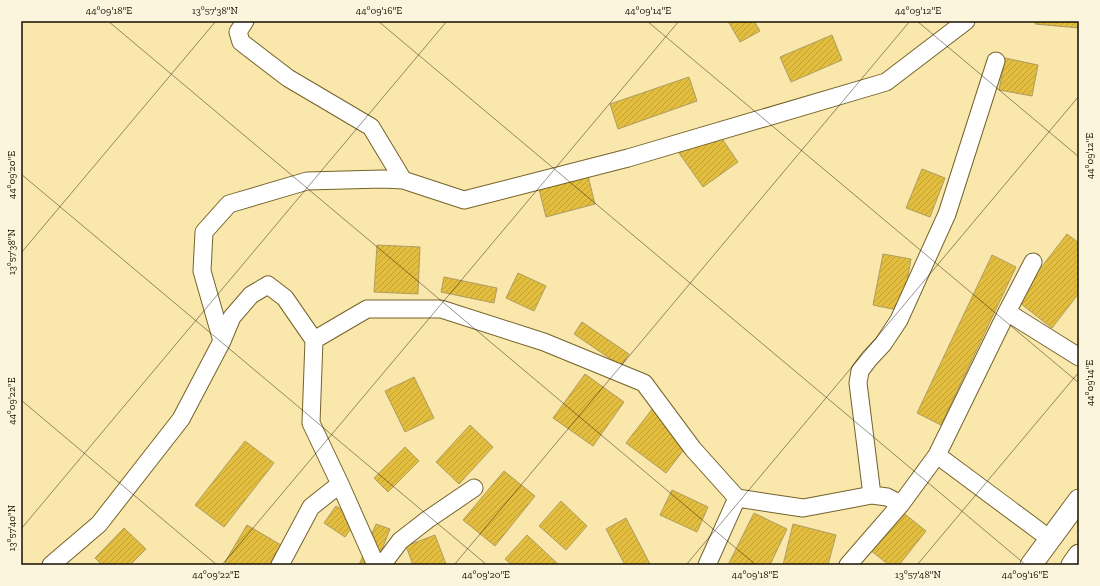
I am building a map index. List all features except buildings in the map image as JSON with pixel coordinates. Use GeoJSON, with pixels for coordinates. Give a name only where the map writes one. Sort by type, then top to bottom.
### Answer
{"type":"FeatureCollection","features":[{"type":"Feature","properties":{"kind":"street"},"geometry":{"type":"LineString","coordinates":[[245,21],[238,32],[241,42],[288,78],[371,127],[403,180]]}},
{"type":"Feature","properties":{"kind":"street"},"geometry":{"type":"LineString","coordinates":[[222,341],[202,271],[204,232],[229,204],[307,181],[403,180],[464,200],[628,158],[886,82],[966,21]]}},
{"type":"Feature","properties":{"kind":"street"},"geometry":{"type":"LineString","coordinates":[[872,495],[858,383],[860,371],[883,344],[899,320],[947,214],[996,61]]}},
{"type":"Feature","properties":{"kind":"street"},"geometry":{"type":"LineString","coordinates":[[848,565],[901,504],[937,455],[1033,262]]}},
{"type":"Feature","properties":{"kind":"street"},"geometry":{"type":"LineString","coordinates":[[51,565],[99,524],[181,419],[222,341],[232,317],[251,295],[268,285],[285,298],[314,340],[311,424],[340,484],[376,565]]}},
{"type":"Feature","properties":{"kind":"street"},"geometry":{"type":"LineString","coordinates":[[314,340],[367,309],[441,309],[544,342],[644,383],[693,449],[737,498],[803,508],[872,495],[887,497],[901,504]]}},
{"type":"Feature","properties":{"kind":"street"},"geometry":{"type":"LineString","coordinates":[[1007,312],[1079,357]]}},
{"type":"Feature","properties":{"kind":"street"},"geometry":{"type":"LineString","coordinates":[[937,455],[1050,539]]}},
{"type":"Feature","properties":{"kind":"street"},"geometry":{"type":"LineString","coordinates":[[280,565],[311,507],[340,484]]}},
{"type":"Feature","properties":{"kind":"street"},"geometry":{"type":"LineString","coordinates":[[382,565],[400,541],[427,520],[474,488]]}},
{"type":"Feature","properties":{"kind":"street"},"geometry":{"type":"LineString","coordinates":[[707,565],[737,498]]}},
{"type":"Feature","properties":{"kind":"street"},"geometry":{"type":"LineString","coordinates":[[1031,565],[1079,500]]}},
{"type":"Feature","properties":{"kind":"street"},"geometry":{"type":"LineString","coordinates":[[1072,565],[1079,555]]}}]}
